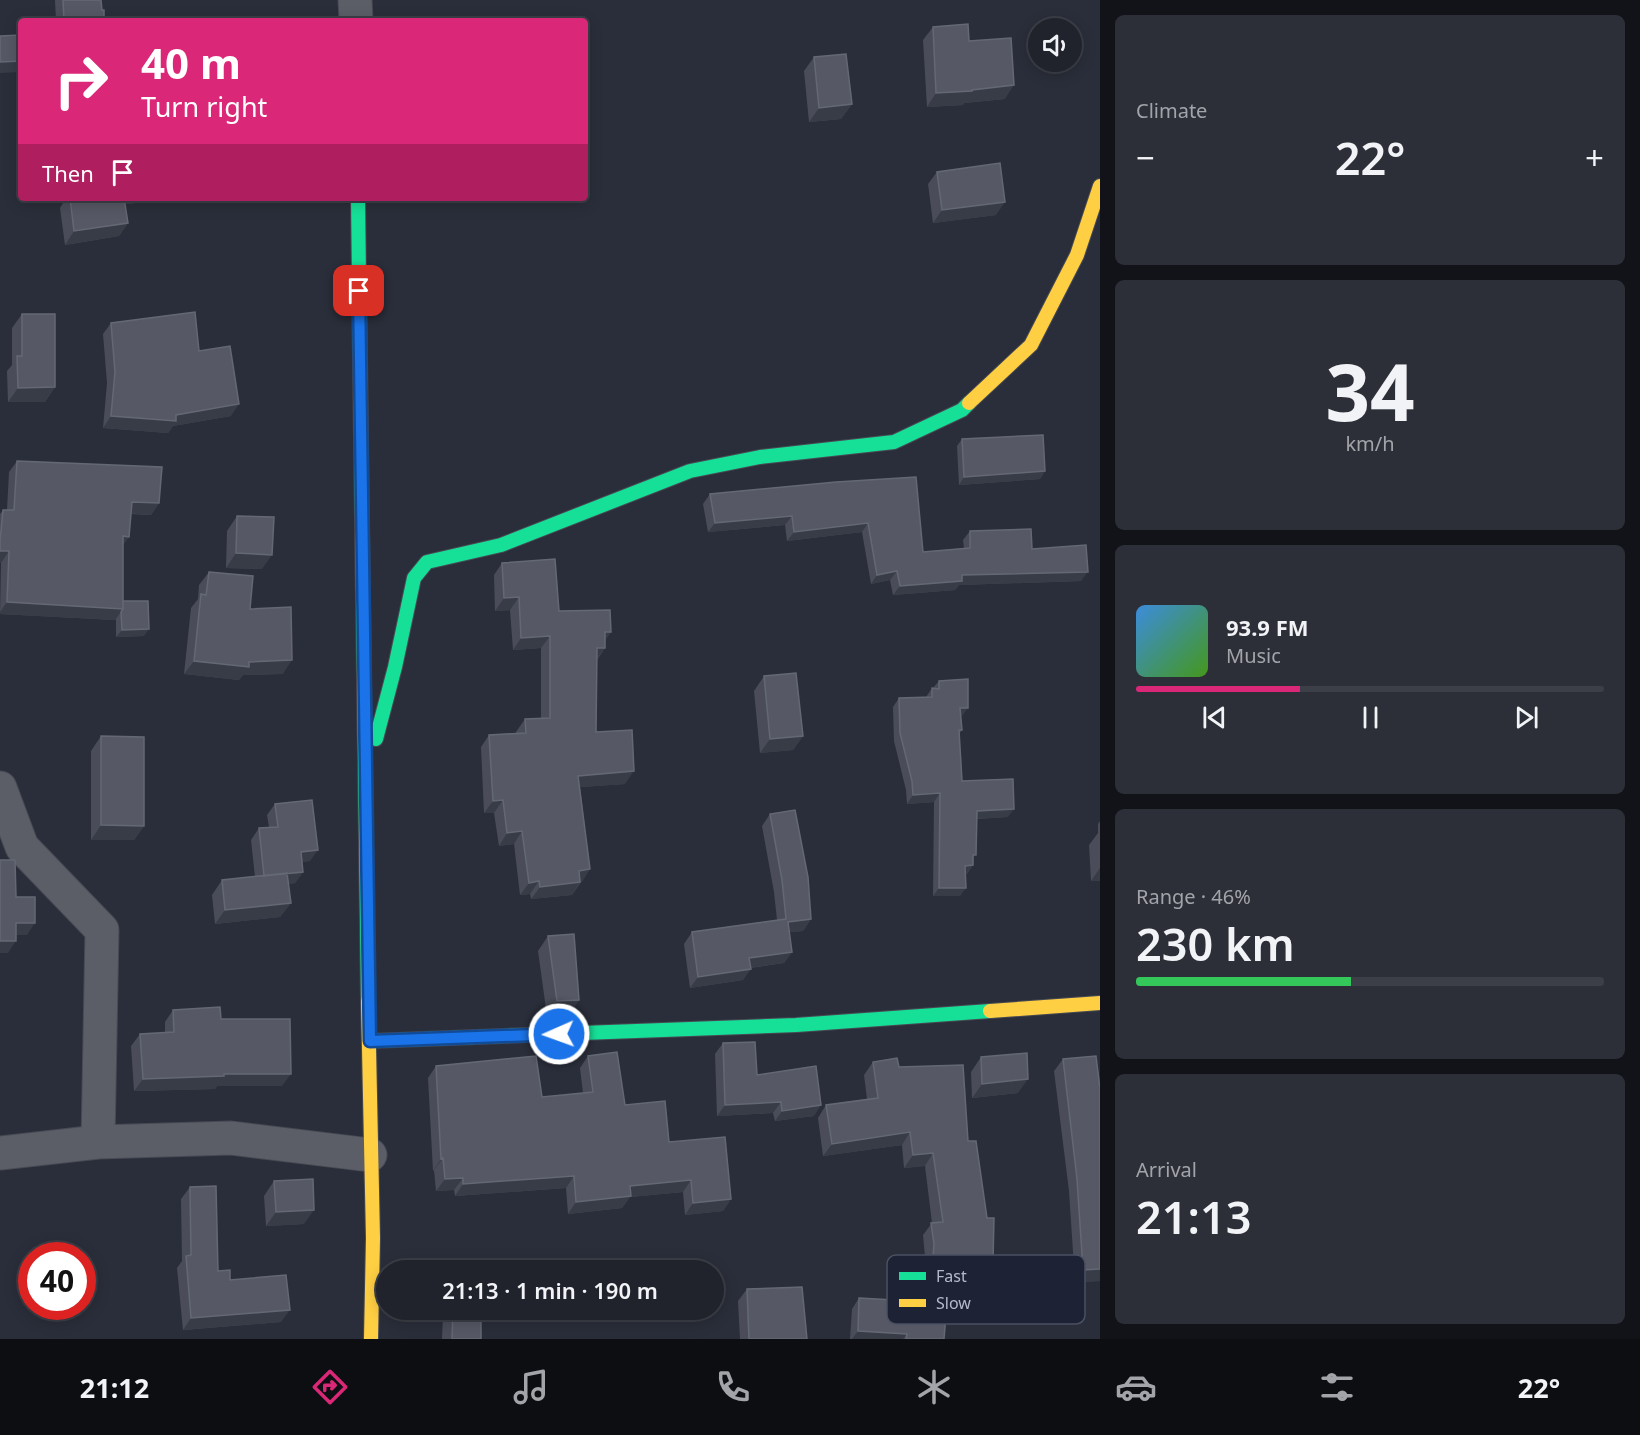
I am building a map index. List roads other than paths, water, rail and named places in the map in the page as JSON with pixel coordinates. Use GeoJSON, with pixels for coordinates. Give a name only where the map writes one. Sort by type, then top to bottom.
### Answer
{"type":"FeatureCollection","features":[{"type":"Feature","properties":{"kind":"street"},"geometry":{"type":"LineString","coordinates":[[355,0],[356,18]]}},
{"type":"Feature","properties":{"kind":"street"},"geometry":{"type":"LineString","coordinates":[[365,778],[395,667],[414,578],[427,562],[501,545],[690,471],[760,457],[894,442],[962,410],[1031,345],[1077,255],[1100,186]]}},
{"type":"Feature","properties":{"kind":"street"},"geometry":{"type":"LineString","coordinates":[[358,201],[370,1155],[373,1238],[371,1339]]}},
{"type":"Feature","properties":{"kind":"street"},"geometry":{"type":"LineString","coordinates":[[0,789],[22,847],[102,930],[98,1142]]}},
{"type":"Feature","properties":{"kind":"street"},"geometry":{"type":"LineString","coordinates":[[370,1041],[795,1025],[1100,1003]]}},
{"type":"Feature","properties":{"kind":"street"},"geometry":{"type":"LineString","coordinates":[[0,1153],[98,1142],[231,1138],[370,1155]]}}]}
